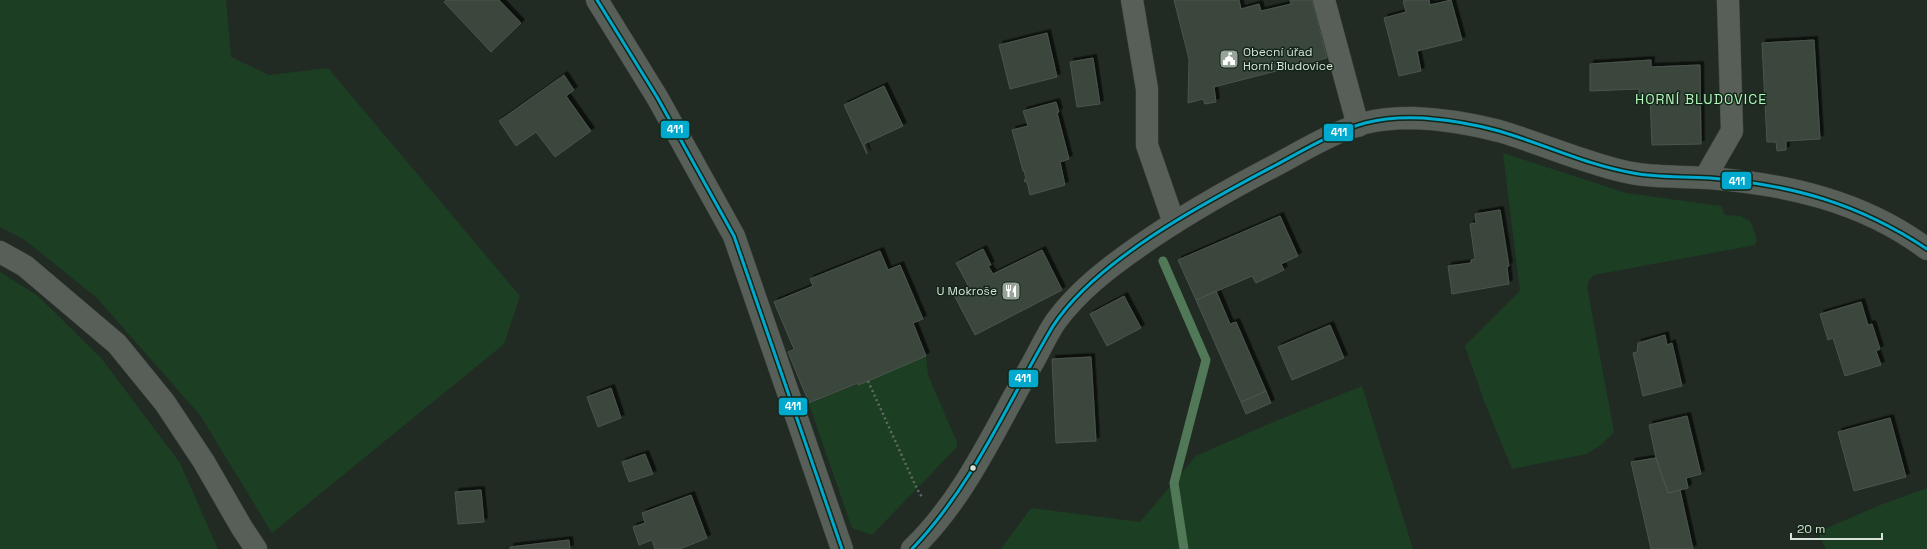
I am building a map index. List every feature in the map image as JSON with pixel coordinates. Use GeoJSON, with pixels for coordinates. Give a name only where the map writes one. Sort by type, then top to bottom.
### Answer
{"type":"FeatureCollection","features":[{"type":"Feature","properties":{"kind":"street"},"geometry":{"type":"LineString","coordinates":[[597,0],[657,96],[734,236],[842,549]]}},
{"type":"Feature","properties":{"kind":"street"},"geometry":{"type":"LineString","coordinates":[[1132,0],[1147,89],[1147,145],[1174,223]]}},
{"type":"Feature","properties":{"kind":"street"},"geometry":{"type":"LineString","coordinates":[[1324,0],[1358,126]]}},
{"type":"Feature","properties":{"kind":"street"},"geometry":{"type":"LineString","coordinates":[[1705,178],[1732,131],[1728,0]]}},
{"type":"Feature","properties":{"kind":"street"},"geometry":{"type":"LineString","coordinates":[[912,549],[938,521],[964,486],[982,457],[1013,396],[1056,321],[1090,284],[1112,265],[1216,196],[1328,138],[1358,126],[1387,119],[1416,118],[1453,122],[1497,131],[1621,171],[1664,177],[1705,178],[1760,183],[1816,194],[1842,203],[1886,223],[1901,231],[1927,249]]}},
{"type":"Feature","properties":{"kind":"street"},"geometry":{"type":"LineString","coordinates":[[0,252],[25,266],[116,344],[165,403],[204,462],[242,528],[256,549]]}},
{"type":"Feature","properties":{"kind":"path"},"geometry":{"type":"LineString","coordinates":[[868,381],[917,489],[938,521]]}},
{"type":"Feature","properties":{"kind":"green space"},"geometry":{"type":"Polygon","coordinates":[[[0,0],[226,0],[231,57],[269,75],[328,68],[520,296],[504,344],[272,533],[200,415],[97,298],[25,240],[0,227],[0,0]]]}},
{"type":"Feature","properties":{"kind":"green space"},"geometry":{"type":"Polygon","coordinates":[[[1503,153],[1626,193],[1721,206],[1725,215],[1740,216],[1750,221],[1757,240],[1755,245],[1594,275],[1589,280],[1587,287],[1614,432],[1601,445],[1586,454],[1512,469],[1483,398],[1465,346],[1520,291],[1503,153]]]}},
{"type":"Feature","properties":{"kind":"green space"},"geometry":{"type":"Polygon","coordinates":[[[0,272],[38,296],[101,358],[180,463],[218,549],[0,549],[0,272]]]}},
{"type":"Feature","properties":{"kind":"green space"},"geometry":{"type":"Polygon","coordinates":[[[926,356],[928,375],[957,442],[957,447],[872,535],[852,528],[809,404],[926,356]]]}},
{"type":"Feature","properties":{"kind":"green space"},"geometry":{"type":"Polygon","coordinates":[[[1362,386],[1413,549],[1001,549],[1031,508],[1140,522],[1196,456],[1264,426],[1362,386]]]}},
{"type":"Feature","properties":{"kind":"green space"},"geometry":{"type":"Polygon","coordinates":[[[1927,488],[1927,549],[1826,549],[1818,532],[1880,505],[1927,488]]]}},
{"type":"Feature","properties":{"kind":"building"},"geometry":{"type":"Polygon","coordinates":[[[446,0],[499,0],[521,23],[491,52],[444,2],[446,0]]]}},
{"type":"Feature","properties":{"kind":"building"},"geometry":{"type":"Polygon","coordinates":[[[1174,0],[1239,0],[1241,9],[1259,4],[1261,11],[1291,4],[1290,0],[1312,0],[1327,58],[1214,87],[1216,102],[1205,104],[1203,99],[1188,103],[1189,59],[1174,0]]]}},
{"type":"Feature","properties":{"kind":"building"},"geometry":{"type":"Polygon","coordinates":[[[1429,0],[1430,5],[1451,0],[1462,40],[1417,51],[1421,71],[1399,76],[1384,18],[1406,12],[1403,1],[1429,0]]]}},
{"type":"Feature","properties":{"kind":"building"},"geometry":{"type":"Polygon","coordinates":[[[1047,33],[1057,77],[1010,89],[999,45],[1047,33]]]}},
{"type":"Feature","properties":{"kind":"building"},"geometry":{"type":"Polygon","coordinates":[[[1814,40],[1820,139],[1786,141],[1786,150],[1777,151],[1776,142],[1767,142],[1762,43],[1814,40]]]}},
{"type":"Feature","properties":{"kind":"building"},"geometry":{"type":"Polygon","coordinates":[[[1093,58],[1100,104],[1077,107],[1070,62],[1093,58]]]}},
{"type":"Feature","properties":{"kind":"building"},"geometry":{"type":"Polygon","coordinates":[[[1651,60],[1651,67],[1700,65],[1701,144],[1652,145],[1650,96],[1639,96],[1639,89],[1590,91],[1590,64],[1651,60]]]}},
{"type":"Feature","properties":{"kind":"building"},"geometry":{"type":"Polygon","coordinates":[[[564,75],[574,90],[566,96],[591,131],[555,157],[536,132],[516,146],[499,121],[564,75]]]}},
{"type":"Feature","properties":{"kind":"building"},"geometry":{"type":"Polygon","coordinates":[[[884,86],[903,126],[864,144],[867,154],[844,105],[884,86]]]}},
{"type":"Feature","properties":{"kind":"building"},"geometry":{"type":"Polygon","coordinates":[[[1056,102],[1059,112],[1057,113],[1069,159],[1060,162],[1065,185],[1030,195],[1027,182],[1024,180],[1026,179],[1012,130],[1028,126],[1023,111],[1056,102]]]}},
{"type":"Feature","properties":{"kind":"building"},"geometry":{"type":"Polygon","coordinates":[[[1500,210],[1509,266],[1507,267],[1509,284],[1452,294],[1448,266],[1471,263],[1471,260],[1475,259],[1470,224],[1476,223],[1475,214],[1500,210]]]}},
{"type":"Feature","properties":{"kind":"building"},"geometry":{"type":"Polygon","coordinates":[[[1280,216],[1298,256],[1281,264],[1284,270],[1256,283],[1252,276],[1196,300],[1178,260],[1280,216]]]}},
{"type":"Feature","properties":{"kind":"building"},"geometry":{"type":"Polygon","coordinates":[[[983,249],[991,265],[988,266],[993,274],[1042,250],[1062,290],[975,335],[954,295],[969,287],[956,263],[983,249]]]}},
{"type":"Feature","properties":{"kind":"building"},"geometry":{"type":"Polygon","coordinates":[[[880,251],[888,270],[900,265],[923,319],[913,323],[926,356],[868,381],[858,385],[858,383],[809,403],[788,352],[794,349],[774,302],[813,286],[810,279],[880,251]]]}},
{"type":"Feature","properties":{"kind":"building"},"geometry":{"type":"Polygon","coordinates":[[[1216,291],[1230,324],[1236,322],[1266,391],[1241,402],[1196,300],[1216,291]]]}},
{"type":"Feature","properties":{"kind":"building"},"geometry":{"type":"Polygon","coordinates":[[[1124,296],[1141,328],[1107,346],[1090,314],[1124,296]]]}},
{"type":"Feature","properties":{"kind":"building"},"geometry":{"type":"Polygon","coordinates":[[[1861,302],[1868,325],[1872,324],[1880,349],[1876,351],[1881,365],[1845,376],[1833,338],[1828,340],[1820,314],[1861,302]]]}},
{"type":"Feature","properties":{"kind":"building"},"geometry":{"type":"Polygon","coordinates":[[[1330,325],[1344,358],[1292,380],[1278,347],[1330,325]]]}},
{"type":"Feature","properties":{"kind":"building"},"geometry":{"type":"Polygon","coordinates":[[[1665,335],[1667,345],[1672,343],[1682,386],[1643,396],[1633,353],[1637,352],[1638,343],[1665,335]]]}},
{"type":"Feature","properties":{"kind":"building"},"geometry":{"type":"Polygon","coordinates":[[[1091,357],[1096,441],[1056,443],[1052,359],[1091,357]]]}},
{"type":"Feature","properties":{"kind":"building"},"geometry":{"type":"Polygon","coordinates":[[[611,388],[621,418],[598,427],[587,397],[611,388]]]}},
{"type":"Feature","properties":{"kind":"building"},"geometry":{"type":"Polygon","coordinates":[[[1266,391],[1271,403],[1246,414],[1241,402],[1266,391]]]}},
{"type":"Feature","properties":{"kind":"building"},"geometry":{"type":"Polygon","coordinates":[[[1687,416],[1701,474],[1686,478],[1688,488],[1668,493],[1656,458],[1649,425],[1687,416]]]}},
{"type":"Feature","properties":{"kind":"building"},"geometry":{"type":"Polygon","coordinates":[[[1890,418],[1906,477],[1854,491],[1838,432],[1890,418]]]}},
{"type":"Feature","properties":{"kind":"building"},"geometry":{"type":"Polygon","coordinates":[[[645,454],[653,474],[629,482],[622,462],[645,454]]]}},
{"type":"Feature","properties":{"kind":"building"},"geometry":{"type":"Polygon","coordinates":[[[1656,458],[1668,493],[1680,490],[1693,549],[1651,549],[1631,462],[1656,458]]]}},
{"type":"Feature","properties":{"kind":"building"},"geometry":{"type":"Polygon","coordinates":[[[481,490],[484,522],[458,524],[455,492],[481,490]]]}},
{"type":"Feature","properties":{"kind":"building"},"geometry":{"type":"Polygon","coordinates":[[[691,495],[707,538],[680,549],[655,549],[652,540],[639,545],[633,527],[645,523],[642,513],[691,495]]]}},
{"type":"Feature","properties":{"kind":"building"},"geometry":{"type":"Polygon","coordinates":[[[569,540],[570,549],[510,549],[510,547],[569,540]]]}},
{"type":"Feature","properties":{"kind":"waterway"},"geometry":{"type":"LineString","coordinates":[[1163,261],[1206,360],[1174,483],[1184,549]]}},
{"type":"Feature","properties":{"kind":"transit line","name":"411"},"geometry":{"type":"LineString","coordinates":[[597,0],[657,97],[734,236],[842,549]]}},
{"type":"Feature","properties":{"kind":"transit line","name":"411"},"geometry":{"type":"LineString","coordinates":[[912,549],[934,524],[972,470],[1053,326],[1072,302],[1096,278],[1123,256],[1153,235],[1216,197],[1319,142],[1342,131],[1365,123],[1387,119],[1409,118],[1423,118],[1461,123],[1499,131],[1582,160],[1633,173],[1652,176],[1710,178],[1740,181],[1797,191],[1850,208],[1876,219],[1927,249]]}},
{"type":"Feature","properties":{"kind":"place","name":"Obecní úřad Horní Bludovice"},"geometry":{"type":"Point","coordinates":[1229,59]}},
{"type":"Feature","properties":{"kind":"place","name":"U Mokroše"},"geometry":{"type":"Point","coordinates":[1011,291]}},
{"type":"Feature","properties":{"kind":"district","name":"HORNÍ BLUDOVICE"},"geometry":{"type":"Point","coordinates":[1701,99]}}]}
